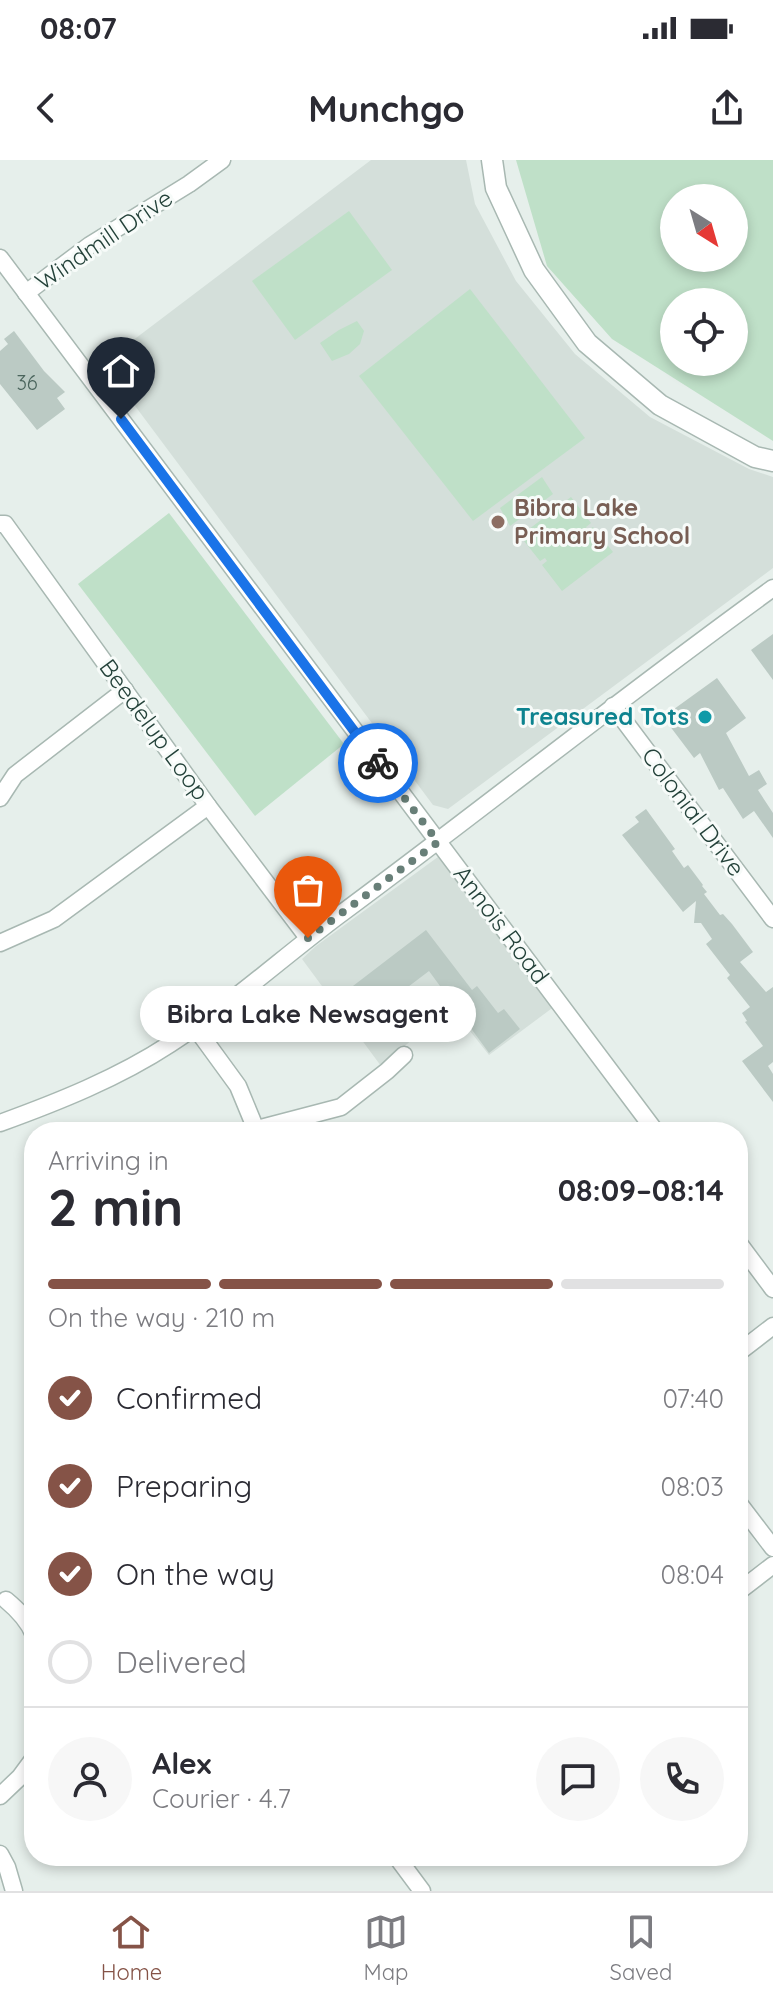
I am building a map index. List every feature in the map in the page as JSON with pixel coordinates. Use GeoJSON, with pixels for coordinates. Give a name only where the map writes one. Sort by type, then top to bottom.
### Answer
{"type":"FeatureCollection","features":[{"type":"Feature","properties":{"kind":"street"},"geometry":{"type":"LineString","coordinates":[[492,160],[496,188],[534,270],[587,343],[660,405],[755,457],[773,461]]}},
{"type":"Feature","properties":{"kind":"street","name":"Windmill Drive"},"geometry":{"type":"LineString","coordinates":[[26,293],[90,245],[189,184],[211,163]]}},
{"type":"Feature","properties":{"kind":"street","name":"Annois Road"},"geometry":{"type":"LineString","coordinates":[[0,258],[648,1122]]}},
{"type":"Feature","properties":{"kind":"street","name":"Beedelup Loop"},"geometry":{"type":"LineString","coordinates":[[0,524],[5,524],[208,806],[308,938]]}},
{"type":"Feature","properties":{"kind":"street"},"geometry":{"type":"LineString","coordinates":[[0,1123],[108,1077],[146,1058],[195,1027],[613,706],[773,588]]}},
{"type":"Feature","properties":{"kind":"street"},"geometry":{"type":"LineString","coordinates":[[0,798],[15,775],[125,690]]}},
{"type":"Feature","properties":{"kind":"street","name":"Colonial Drive"},"geometry":{"type":"LineString","coordinates":[[613,706],[773,919]]}},
{"type":"Feature","properties":{"kind":"street"},"geometry":{"type":"LineString","coordinates":[[0,943],[54,919],[208,806]]}},
{"type":"Feature","properties":{"kind":"street"},"geometry":{"type":"LineString","coordinates":[[195,1027],[238,1086],[253,1122]]}},
{"type":"Feature","properties":{"kind":"street"},"geometry":{"type":"LineString","coordinates":[[288,1122],[341,1107],[404,1055]]}},
{"type":"Feature","properties":{"kind":"street"},"geometry":{"type":"LineString","coordinates":[[748,1255],[773,1289]]}},
{"type":"Feature","properties":{"kind":"street"},"geometry":{"type":"LineString","coordinates":[[748,1345],[773,1326]]}},
{"type":"Feature","properties":{"kind":"street"},"geometry":{"type":"LineString","coordinates":[[748,1515],[773,1548]]}},
{"type":"Feature","properties":{"kind":"street"},"geometry":{"type":"LineString","coordinates":[[748,1584],[773,1565]]}},
{"type":"Feature","properties":{"kind":"street"},"geometry":{"type":"LineString","coordinates":[[6,1600],[24,1618]]}},
{"type":"Feature","properties":{"kind":"street"},"geometry":{"type":"LineString","coordinates":[[0,1796],[24,1772]]}},
{"type":"Feature","properties":{"kind":"street"},"geometry":{"type":"LineString","coordinates":[[0,1854],[14,1891]]}},
{"type":"Feature","properties":{"kind":"street"},"geometry":{"type":"LineString","coordinates":[[403,1866],[422,1891]]}},
{"type":"Feature","properties":{"kind":"shaded area","name":"Bibra Lake Primary School"},"geometry":{"type":"Polygon","coordinates":[[[371,160],[466,160],[475,204],[516,281],[575,354],[650,417],[749,469],[773,477],[773,568],[448,809],[433,805],[103,363],[371,160]]]}},
{"type":"Feature","properties":{"kind":"shaded area"},"geometry":{"type":"Polygon","coordinates":[[[442,854],[555,1006],[489,1055],[451,1007],[381,1066],[302,959],[442,854]]]}},
{"type":"Feature","properties":{"kind":"green space"},"geometry":{"type":"Polygon","coordinates":[[[516,160],[773,160],[773,441],[670,376],[748,376],[748,288],[660,288],[660,369],[612,339],[547,266],[516,160]]]}},
{"type":"Feature","properties":{"kind":"green space"},"geometry":{"type":"Polygon","coordinates":[[[349,211],[392,270],[295,340],[252,281],[349,211]]]}},
{"type":"Feature","properties":{"kind":"green space"},"geometry":{"type":"Polygon","coordinates":[[[470,289],[585,438],[473,521],[359,376],[470,289]]]}},
{"type":"Feature","properties":{"kind":"green space"},"geometry":{"type":"Polygon","coordinates":[[[357,321],[364,331],[360,344],[349,354],[332,361],[320,343],[357,321]]]}},
{"type":"Feature","properties":{"kind":"green space"},"geometry":{"type":"Polygon","coordinates":[[[542,477],[553,494],[510,526],[500,508],[542,477]]]}},
{"type":"Feature","properties":{"kind":"green space"},"geometry":{"type":"Polygon","coordinates":[[[571,497],[591,523],[586,527],[588,530],[593,527],[613,552],[562,591],[542,565],[547,561],[545,558],[540,561],[520,536],[571,497]]]}},
{"type":"Feature","properties":{"kind":"green space"},"geometry":{"type":"Polygon","coordinates":[[[169,513],[344,744],[255,816],[78,584],[169,513]]]}},
{"type":"Feature","properties":{"kind":"building"},"geometry":{"type":"Polygon","coordinates":[[[14,331],[44,371],[65,392],[57,398],[65,409],[37,430],[0,384],[0,351],[8,344],[4,339],[14,331]]]}},
{"type":"Feature","properties":{"kind":"building"},"geometry":{"type":"Polygon","coordinates":[[[773,634],[773,680],[751,650],[773,634]]]}},
{"type":"Feature","properties":{"kind":"building"},"geometry":{"type":"Polygon","coordinates":[[[717,678],[746,718],[726,733],[749,776],[759,770],[767,784],[758,790],[773,813],[773,838],[754,811],[743,819],[723,788],[719,790],[700,753],[694,758],[663,717],[717,678]]]}},
{"type":"Feature","properties":{"kind":"building"},"geometry":{"type":"Polygon","coordinates":[[[646,809],[675,849],[672,851],[684,868],[688,865],[707,892],[704,894],[753,952],[740,962],[766,992],[773,987],[773,1062],[768,1066],[773,1074],[773,1102],[742,1061],[763,1046],[742,1013],[750,1007],[706,944],[712,939],[701,923],[694,923],[696,901],[683,912],[622,835],[639,822],[635,817],[646,809]]]}},
{"type":"Feature","properties":{"kind":"building"},"geometry":{"type":"Polygon","coordinates":[[[426,930],[472,990],[477,986],[498,1013],[504,1009],[520,1029],[489,1053],[429,971],[400,993],[412,1008],[367,1041],[336,999],[426,930]]]}},
{"type":"Feature","properties":{"kind":"way so far"},"geometry":{"type":"LineString","coordinates":[[308,938],[438,842],[378,763]]}},
{"type":"Feature","properties":{"kind":"place","name":"Bibra Lake Primary School"},"geometry":{"type":"Point","coordinates":[498,522]}},
{"type":"Feature","properties":{"kind":"place","name":"Treasured Tots"},"geometry":{"type":"Point","coordinates":[705,717]}},
{"type":"Feature","properties":{"kind":"place","name":"Bibra Lake Newsagent"},"geometry":{"type":"Point","coordinates":[308,938]}},
{"type":"Feature","properties":{"kind":"route"},"geometry":{"type":"LineString","coordinates":[[121,419],[378,763]]}}]}
